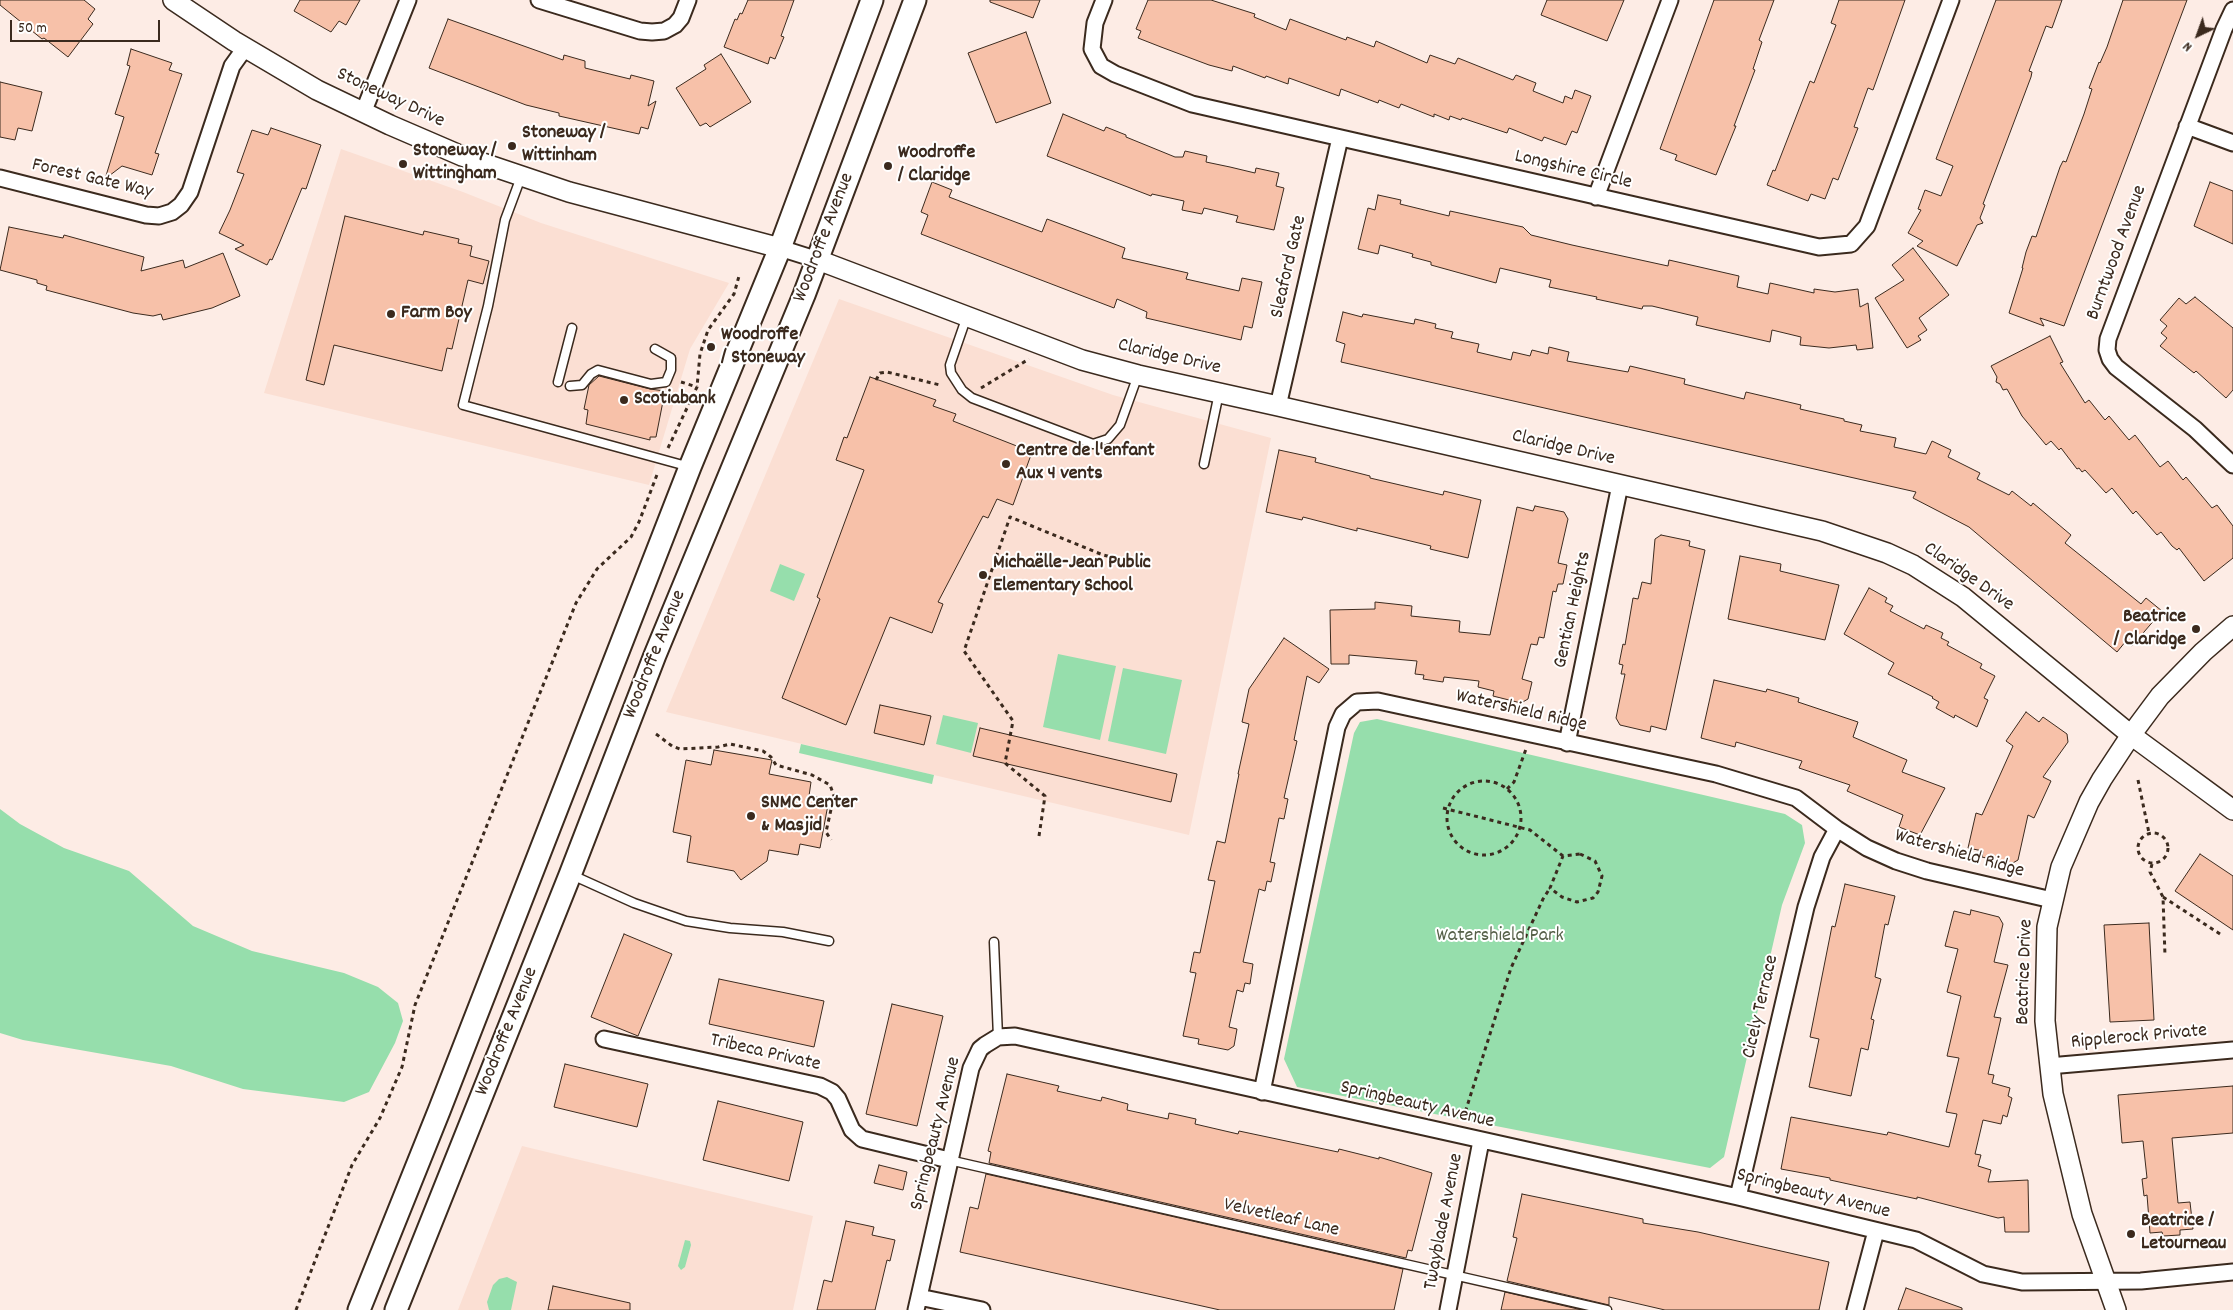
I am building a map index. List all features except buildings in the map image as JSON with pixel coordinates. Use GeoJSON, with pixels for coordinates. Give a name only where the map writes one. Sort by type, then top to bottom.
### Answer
{"type":"FeatureCollection","features":[{"type":"Feature","properties":{"kind":"main road","name":"Woodroffe Avenue"},"geometry":{"type":"LineString","coordinates":[[358,1310],[440,1111],[690,467],[780,248],[872,0]]}},
{"type":"Feature","properties":{"kind":"main road","name":"Woodroffe Avenue"},"geometry":{"type":"LineString","coordinates":[[396,1310],[655,656],[818,260],[914,0]]}},
{"type":"Feature","properties":{"kind":"street","name":"Stoneway Drive"},"geometry":{"type":"LineString","coordinates":[[173,0],[246,48],[317,90],[363,113],[462,156],[569,192],[780,248]]}},
{"type":"Feature","properties":{"kind":"street"},"geometry":{"type":"LineString","coordinates":[[363,113],[408,0]]}},
{"type":"Feature","properties":{"kind":"street"},"geometry":{"type":"LineString","coordinates":[[539,0],[640,31],[652,32],[664,31],[675,25],[681,18],[688,0]]}},
{"type":"Feature","properties":{"kind":"street","name":"Longshire Circle"},"geometry":{"type":"LineString","coordinates":[[1104,0],[1095,23],[1092,49],[1101,66],[1114,74],[1192,104],[1819,248],[1851,244],[1867,226],[1951,0]]}},
{"type":"Feature","properties":{"kind":"street"},"geometry":{"type":"LineString","coordinates":[[1596,198],[1670,0]]}},
{"type":"Feature","properties":{"kind":"street","name":"Burntwood Avenue"},"geometry":{"type":"LineString","coordinates":[[2233,10],[2187,126],[2108,339],[2110,359],[2120,371],[2195,429],[2233,465]]}},
{"type":"Feature","properties":{"kind":"street","name":"Forest Gate Way"},"geometry":{"type":"LineString","coordinates":[[0,178],[146,215],[159,216],[172,212],[182,205],[190,192],[232,66],[246,48]]}},
{"type":"Feature","properties":{"kind":"street"},"geometry":{"type":"LineString","coordinates":[[2187,126],[2233,143]]}},
{"type":"Feature","properties":{"kind":"street","name":"Sleaford Gate"},"geometry":{"type":"LineString","coordinates":[[1278,406],[1340,138]]}},
{"type":"Feature","properties":{"kind":"street"},"geometry":{"type":"LineString","coordinates":[[780,248],[818,260]]}},
{"type":"Feature","properties":{"kind":"street","name":"Claridge Drive"},"geometry":{"type":"LineString","coordinates":[[818,260],[1082,360],[1138,375],[1822,532],[1856,542],[1913,565],[1963,597],[2131,735],[2233,810]]}},
{"type":"Feature","properties":{"kind":"street","name":"Gentian Heights"},"geometry":{"type":"LineString","coordinates":[[1567,743],[1620,485]]}},
{"type":"Feature","properties":{"kind":"street","name":"Beatrice Drive"},"geometry":{"type":"LineString","coordinates":[[2116,1310],[2082,1214],[2059,1126],[2049,1066],[2045,1021],[2044,986],[2047,927],[2061,867],[2089,802],[2131,735],[2177,678],[2233,626]]}},
{"type":"Feature","properties":{"kind":"street","name":"Watershield Ridge"},"geometry":{"type":"LineString","coordinates":[[1262,1092],[1337,727],[1343,714],[1358,702],[1378,700],[1567,743],[1716,774],[1796,798],[1837,829],[1868,848],[1896,861],[1927,871],[2052,900]]}},
{"type":"Feature","properties":{"kind":"street","name":"Cicely Terrace"},"geometry":{"type":"LineString","coordinates":[[1738,1197],[1806,907],[1822,857],[1837,829]]}},
{"type":"Feature","properties":{"kind":"street","name":"Springbeauty Avenue"},"geometry":{"type":"LineString","coordinates":[[917,1303],[949,1160],[975,1058],[985,1045],[998,1037],[1015,1036],[1738,1197],[1916,1240],[1983,1274],[2022,1282],[2141,1281],[2233,1272]]}},
{"type":"Feature","properties":{"kind":"street","name":"Tribeca Private"},"geometry":{"type":"LineString","coordinates":[[604,1039],[820,1086],[832,1092],[838,1099],[852,1130],[862,1139],[949,1160]]}},
{"type":"Feature","properties":{"kind":"street","name":"Ripplerock Private"},"geometry":{"type":"LineString","coordinates":[[2049,1066],[2233,1050]]}},
{"type":"Feature","properties":{"kind":"street","name":"Twayblade Avenue"},"geometry":{"type":"LineString","coordinates":[[1448,1310],[1481,1141]]}},
{"type":"Feature","properties":{"kind":"street"},"geometry":{"type":"LineString","coordinates":[[1855,1310],[1876,1231]]}},
{"type":"Feature","properties":{"kind":"street"},"geometry":{"type":"LineString","coordinates":[[917,1303],[982,1310]]}},
{"type":"Feature","properties":{"kind":"lane"},"geometry":{"type":"LineString","coordinates":[[520,177],[505,220],[488,306],[463,405],[690,467]]}},
{"type":"Feature","properties":{"kind":"lane"},"geometry":{"type":"LineString","coordinates":[[967,316],[950,365],[950,373],[962,390],[972,398],[1093,444],[1108,439],[1120,425],[1138,375]]}},
{"type":"Feature","properties":{"kind":"lane"},"geometry":{"type":"LineString","coordinates":[[558,382],[572,328]]}},
{"type":"Feature","properties":{"kind":"lane"},"geometry":{"type":"LineString","coordinates":[[570,386],[582,385],[591,374],[598,370],[651,384],[666,382],[671,370],[671,358],[655,349]]}},
{"type":"Feature","properties":{"kind":"lane"},"geometry":{"type":"LineString","coordinates":[[1204,464],[1219,393]]}},
{"type":"Feature","properties":{"kind":"lane"},"geometry":{"type":"LineString","coordinates":[[570,874],[634,902],[686,921],[730,928],[782,932],[829,941]]}},
{"type":"Feature","properties":{"kind":"lane"},"geometry":{"type":"LineString","coordinates":[[994,942],[998,1037]]}},
{"type":"Feature","properties":{"kind":"lane","name":"Velvetleaf Lane"},"geometry":{"type":"LineString","coordinates":[[949,1160],[1607,1310]]}},
{"type":"Feature","properties":{"kind":"path"},"geometry":{"type":"LineString","coordinates":[[296,1310],[352,1165],[380,1118],[402,1067],[415,1004],[576,603],[597,569],[632,537],[640,522],[663,460],[697,387],[700,354],[708,330],[734,294],[739,276]]}},
{"type":"Feature","properties":{"kind":"path"},"geometry":{"type":"LineString","coordinates":[[979,389],[1023,364],[1029,358]]}},
{"type":"Feature","properties":{"kind":"path"},"geometry":{"type":"LineString","coordinates":[[876,380],[880,373],[887,372],[940,385]]}},
{"type":"Feature","properties":{"kind":"path"},"geometry":{"type":"LineString","coordinates":[[1039,836],[1046,796],[1005,763],[1013,721],[964,651],[1010,517],[1103,555],[1131,562]]}},
{"type":"Feature","properties":{"kind":"path"},"geometry":{"type":"LineString","coordinates":[[656,734],[672,746],[680,749],[718,747],[730,744],[762,751],[771,757],[776,765],[812,775],[830,785],[834,796],[826,832],[831,840]]}},
{"type":"Feature","properties":{"kind":"path"},"geometry":{"type":"LineString","coordinates":[[1507,789],[1514,782],[1527,747]]}},
{"type":"Feature","properties":{"kind":"path"},"geometry":{"type":"LineString","coordinates":[[2138,780],[2149,833]]}},
{"type":"Feature","properties":{"kind":"path"},"geometry":{"type":"LineString","coordinates":[[1477,781],[1493,782],[1507,789],[1514,796],[1521,816],[1520,827],[1510,845],[1501,851],[1486,855],[1470,853],[1460,847],[1451,835],[1446,820],[1447,809],[1458,791],[1477,781]]}},
{"type":"Feature","properties":{"kind":"path"},"geometry":{"type":"LineString","coordinates":[[1443,808],[1530,830],[1563,856],[1580,854],[1595,861],[1602,876],[1602,884],[1593,898],[1577,902],[1562,897],[1550,888]]}},
{"type":"Feature","properties":{"kind":"path"},"geometry":{"type":"LineString","coordinates":[[2149,833],[2161,835],[2168,847],[2164,859],[2152,864],[2145,861],[2138,850],[2142,838],[2149,833]]}},
{"type":"Feature","properties":{"kind":"path"},"geometry":{"type":"LineString","coordinates":[[1458,1136],[1510,968],[1550,888],[1563,856]]}},
{"type":"Feature","properties":{"kind":"path"},"geometry":{"type":"LineString","coordinates":[[2152,864],[2150,872],[2163,897],[2165,956]]}},
{"type":"Feature","properties":{"kind":"path"},"geometry":{"type":"LineString","coordinates":[[2163,897],[2220,934]]}},
{"type":"Feature","properties":{"kind":"shaded area"},"geometry":{"type":"Polygon","coordinates":[[[341,149],[463,192],[541,223],[729,283],[690,349],[649,485],[264,393],[341,149]]]}},
{"type":"Feature","properties":{"kind":"shaded area","name":"Michaëlle-Jean Public Elementary School"},"geometry":{"type":"Polygon","coordinates":[[[839,299],[1113,395],[1271,438],[1189,835],[666,712],[839,299]]]}},
{"type":"Feature","properties":{"kind":"shaded area"},"geometry":{"type":"Polygon","coordinates":[[[522,1146],[813,1216],[793,1310],[458,1310],[522,1146]]]}},
{"type":"Feature","properties":{"kind":"green space"},"geometry":{"type":"Polygon","coordinates":[[[780,564],[805,574],[794,601],[770,591],[780,564]]]}},
{"type":"Feature","properties":{"kind":"green space"},"geometry":{"type":"Polygon","coordinates":[[[1058,654],[1116,666],[1100,740],[1043,727],[1058,654]]]}},
{"type":"Feature","properties":{"kind":"green space"},"geometry":{"type":"Polygon","coordinates":[[[1123,668],[1182,680],[1166,754],[1108,741],[1123,668]]]}},
{"type":"Feature","properties":{"kind":"green space"},"geometry":{"type":"Polygon","coordinates":[[[943,715],[978,723],[971,753],[936,744],[943,715]]]}},
{"type":"Feature","properties":{"kind":"green space","name":"Watershield Park"},"geometry":{"type":"Polygon","coordinates":[[[1377,719],[1785,814],[1802,825],[1805,843],[1782,905],[1724,1157],[1710,1168],[1297,1087],[1284,1059],[1354,733],[1360,722],[1377,719]]]}},
{"type":"Feature","properties":{"kind":"green space"},"geometry":{"type":"Polygon","coordinates":[[[801,744],[934,775],[932,784],[799,753],[801,744]]]}},
{"type":"Feature","properties":{"kind":"green space"},"geometry":{"type":"Polygon","coordinates":[[[0,809],[20,824],[64,848],[129,871],[193,926],[252,951],[344,973],[378,987],[398,1003],[403,1021],[395,1043],[369,1092],[344,1102],[243,1089],[171,1066],[23,1040],[0,1033],[0,809]]]}},
{"type":"Feature","properties":{"kind":"green space"},"geometry":{"type":"Polygon","coordinates":[[[685,1240],[690,1241],[691,1245],[685,1267],[681,1270],[678,1266],[685,1240]]]}},
{"type":"Feature","properties":{"kind":"green space"},"geometry":{"type":"Polygon","coordinates":[[[507,1277],[517,1282],[511,1310],[489,1310],[487,1302],[493,1285],[499,1279],[507,1277]]]}},
{"type":"Feature","properties":{"kind":"place","name":"Stoneway / Wittinham"},"geometry":{"type":"Point","coordinates":[512,146]}},
{"type":"Feature","properties":{"kind":"place","name":"Stoneway / Wittingham"},"geometry":{"type":"Point","coordinates":[403,164]}},
{"type":"Feature","properties":{"kind":"place","name":"Woodroffe / Claridge"},"geometry":{"type":"Point","coordinates":[888,166]}},
{"type":"Feature","properties":{"kind":"place","name":"Farm Boy"},"geometry":{"type":"Point","coordinates":[391,314]}},
{"type":"Feature","properties":{"kind":"place","name":"Woodroffe / Stoneway"},"geometry":{"type":"Point","coordinates":[711,347]}},
{"type":"Feature","properties":{"kind":"place","name":"Scotiabank"},"geometry":{"type":"Point","coordinates":[624,400]}},
{"type":"Feature","properties":{"kind":"place","name":"Centre de l'enfant Aux 4 vents"},"geometry":{"type":"Point","coordinates":[1006,464]}},
{"type":"Feature","properties":{"kind":"place","name":"Michaëlle-Jean Public Elementary School"},"geometry":{"type":"Point","coordinates":[983,575]}},
{"type":"Feature","properties":{"kind":"place","name":"Beatrice / Claridge"},"geometry":{"type":"Point","coordinates":[2196,629]}},
{"type":"Feature","properties":{"kind":"place","name":"SNMC Center & Masjid"},"geometry":{"type":"Point","coordinates":[751,816]}},
{"type":"Feature","properties":{"kind":"place","name":"Beatrice / Letourneau"},"geometry":{"type":"Point","coordinates":[2131,1234]}}]}
